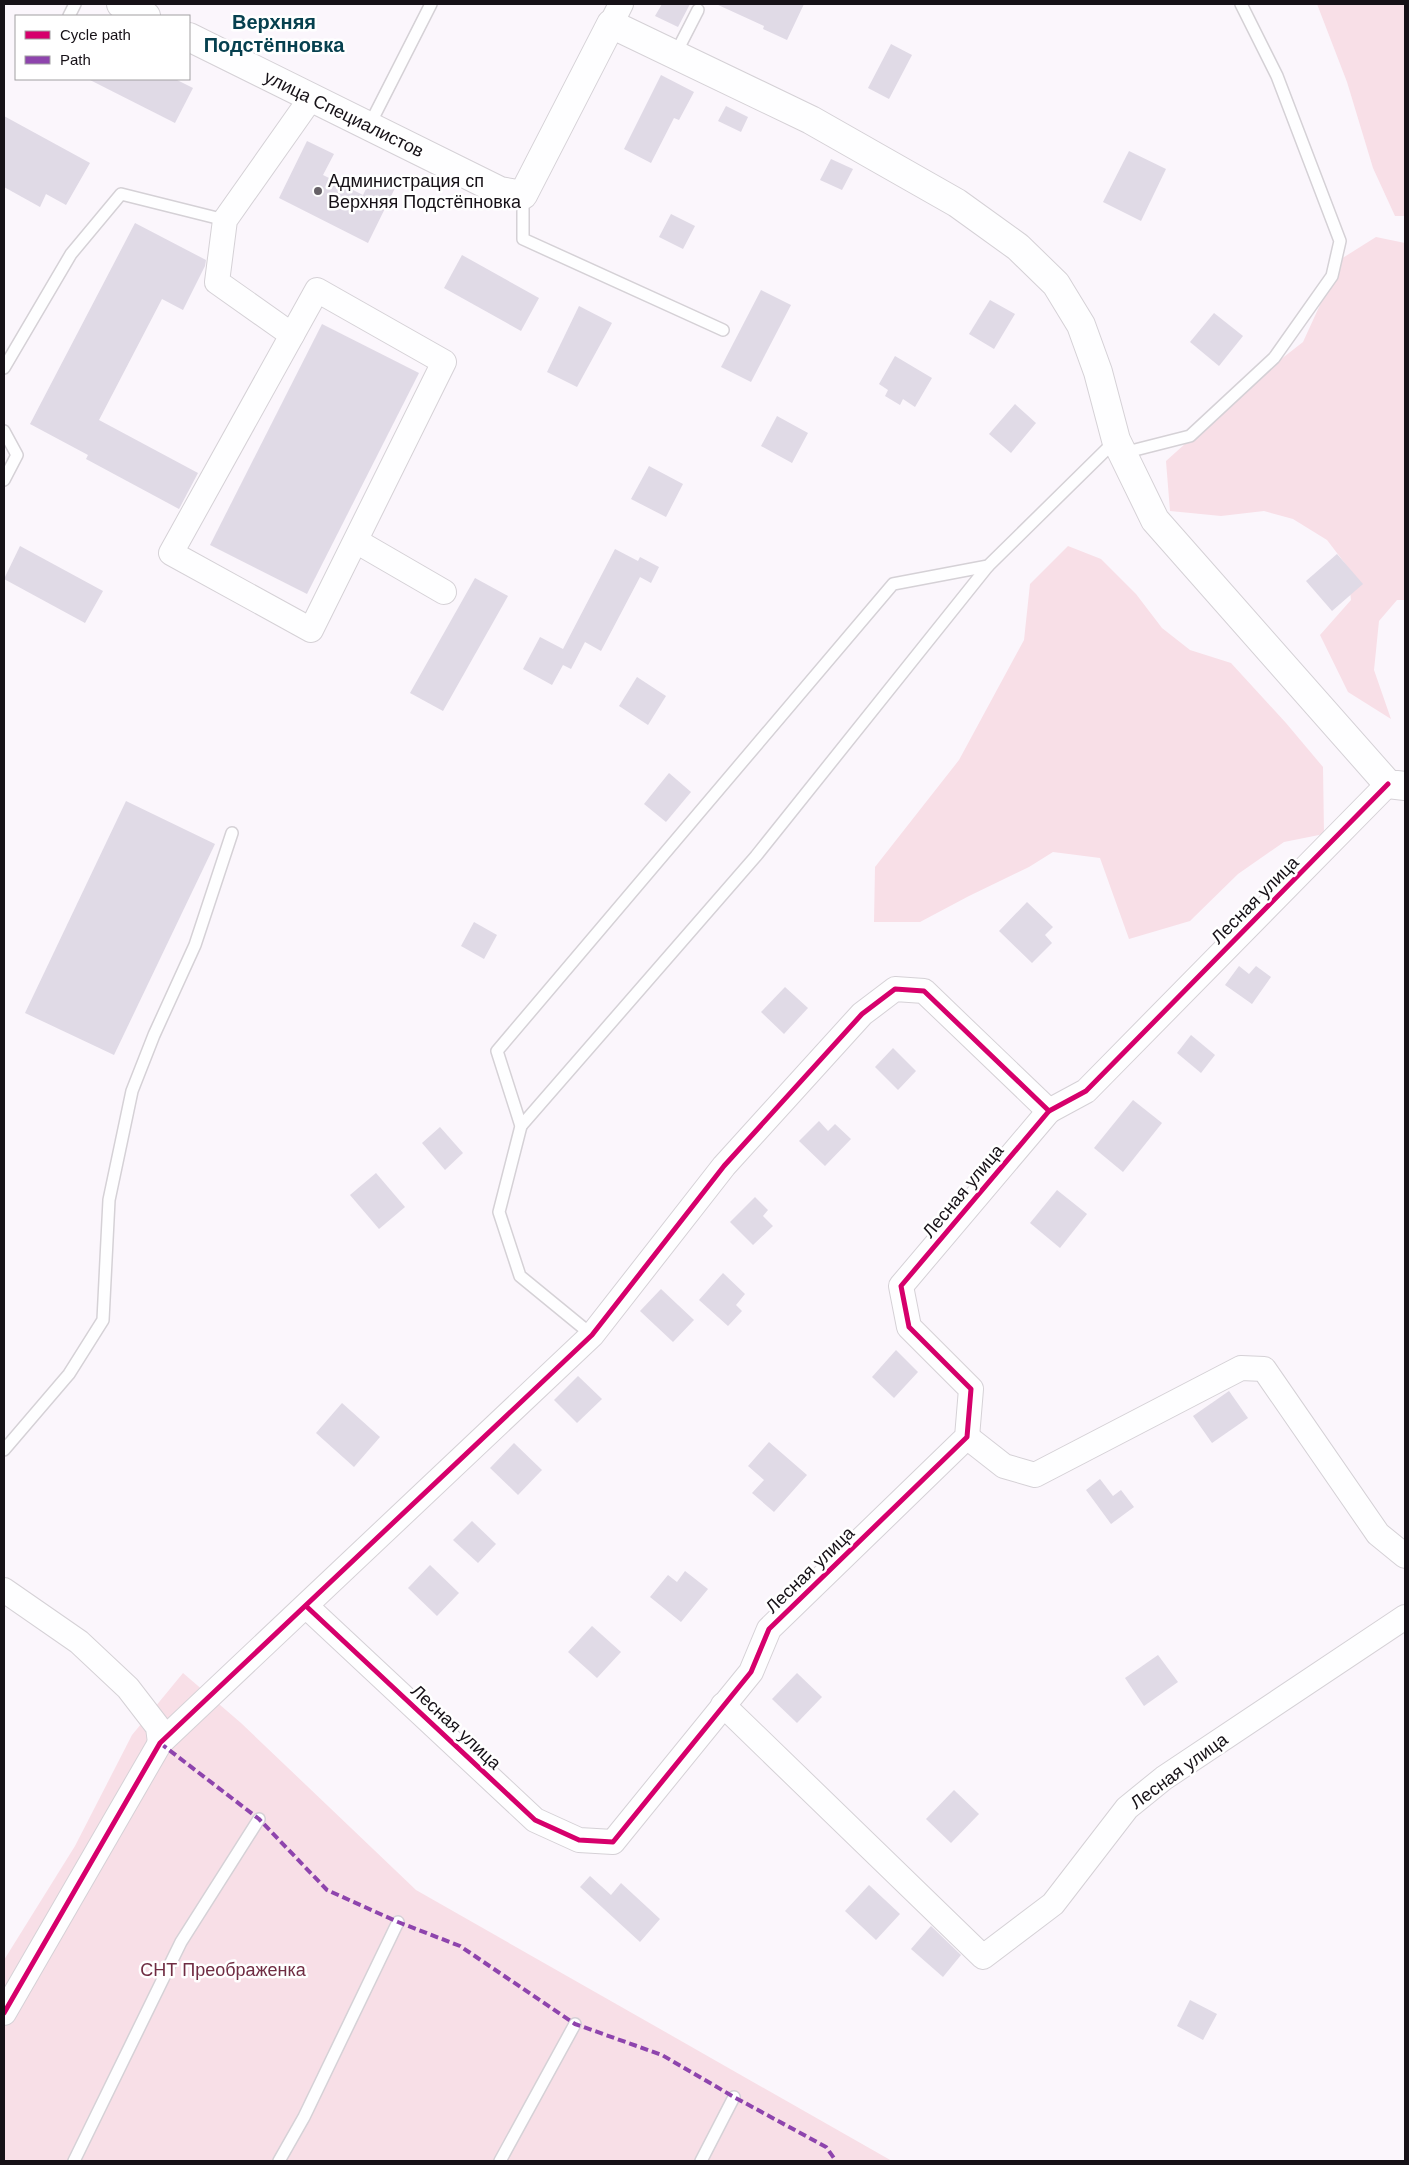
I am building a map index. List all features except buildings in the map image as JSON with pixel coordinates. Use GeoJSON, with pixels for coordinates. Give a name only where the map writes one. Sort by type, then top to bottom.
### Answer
{"type":"FeatureCollection","features":[{"type":"Feature","properties":{"kind":"street"},"geometry":{"type":"LineString","coordinates":[[121,4],[144,15]]}},
{"type":"Feature","properties":{"kind":"street"},"geometry":{"type":"LineString","coordinates":[[523,195],[616,14],[676,53],[820,125],[957,203],[1018,247],[1056,284],[1081,325],[1098,372],[1119,447],[1155,520],[1398,788]]}},
{"type":"Feature","properties":{"kind":"street","name":"улица Специалистов"},"geometry":{"type":"LineString","coordinates":[[190,38],[500,191],[523,195]]}},
{"type":"Feature","properties":{"kind":"street"},"geometry":{"type":"LineString","coordinates":[[292,335],[217,282],[224,220],[311,98]]}},
{"type":"Feature","properties":{"kind":"street"},"geometry":{"type":"LineString","coordinates":[[317,290],[444,362],[311,630],[171,554],[292,335],[317,290]]}},
{"type":"Feature","properties":{"kind":"street"},"geometry":{"type":"LineString","coordinates":[[356,540],[444,592]]}},
{"type":"Feature","properties":{"kind":"street","name":"Лесная улица"},"geometry":{"type":"LineString","coordinates":[[306,1606],[535,1820],[579,1840],[614,1842],[750,1672],[769,1629],[967,1437],[971,1389],[909,1327],[901,1286],[1049,1111],[1086,1092],[1398,788]]}},
{"type":"Feature","properties":{"kind":"street"},"geometry":{"type":"LineString","coordinates":[[4,2013],[160,1743],[592,1335],[724,1166],[862,1014],[895,989],[924,991],[1049,1111]]}},
{"type":"Feature","properties":{"kind":"street"},"geometry":{"type":"LineString","coordinates":[[967,1437],[1004,1466],[1035,1475],[1241,1368],[1264,1369],[1378,1534],[1405,1556]]}},
{"type":"Feature","properties":{"kind":"street"},"geometry":{"type":"LineString","coordinates":[[4,1590],[79,1642],[128,1688],[158,1726],[160,1743]]}},
{"type":"Feature","properties":{"kind":"street","name":"Лесная улица"},"geometry":{"type":"LineString","coordinates":[[723,1706],[983,1957],[1052,1904],[1127,1808],[1164,1778],[1405,1616]]}},
{"type":"Feature","properties":{"kind":"lane"},"geometry":{"type":"LineString","coordinates":[[369,126],[431,4]]}},
{"type":"Feature","properties":{"kind":"lane"},"geometry":{"type":"LineString","coordinates":[[592,1335],[520,1276],[499,1212],[520,1126],[756,856],[988,566],[1119,447],[1190,436],[1274,358],[1332,276],[1340,241],[1277,76],[1241,4]]}},
{"type":"Feature","properties":{"kind":"lane"},"geometry":{"type":"LineString","coordinates":[[676,53],[698,10]]}},
{"type":"Feature","properties":{"kind":"lane"},"geometry":{"type":"LineString","coordinates":[[4,368],[71,254],[121,194],[224,220]]}},
{"type":"Feature","properties":{"kind":"lane"},"geometry":{"type":"LineString","coordinates":[[523,195],[523,239],[723,330]]}},
{"type":"Feature","properties":{"kind":"lane"},"geometry":{"type":"LineString","coordinates":[[4,431],[17,455],[4,480]]}},
{"type":"Feature","properties":{"kind":"lane"},"geometry":{"type":"LineString","coordinates":[[520,1126],[497,1051],[893,584],[988,566]]}},
{"type":"Feature","properties":{"kind":"lane"},"geometry":{"type":"LineString","coordinates":[[4,1450],[69,1374],[103,1320],[109,1200],[132,1091],[194,944],[232,833]]}},
{"type":"Feature","properties":{"kind":"lane"},"geometry":{"type":"LineString","coordinates":[[74,2161],[181,1942],[258,1819]]}},
{"type":"Feature","properties":{"kind":"lane"},"geometry":{"type":"LineString","coordinates":[[279,2161],[304,2116],[398,1922]]}},
{"type":"Feature","properties":{"kind":"lane"},"geometry":{"type":"LineString","coordinates":[[500,2161],[575,2024]]}},
{"type":"Feature","properties":{"kind":"lane"},"geometry":{"type":"LineString","coordinates":[[701,2161],[734,2097]]}},
{"type":"Feature","properties":{"kind":"green space"},"geometry":{"type":"Polygon","coordinates":[[[1317,4],[1405,4],[1405,216],[1395,216],[1373,168],[1347,82],[1317,4]]]}},
{"type":"Feature","properties":{"kind":"green space"},"geometry":{"type":"Polygon","coordinates":[[[1376,237],[1405,243],[1405,600],[1397,600],[1379,621],[1374,670],[1391,719],[1348,692],[1320,635],[1351,600],[1347,566],[1327,540],[1293,519],[1264,511],[1221,516],[1170,511],[1166,461],[1266,371],[1303,342],[1341,259],[1376,237]]]}},
{"type":"Feature","properties":{"kind":"green space"},"geometry":{"type":"Polygon","coordinates":[[[1068,546],[1101,559],[1136,594],[1162,628],[1190,650],[1231,663],[1286,723],[1323,767],[1324,834],[1284,842],[1238,874],[1190,921],[1129,939],[1100,858],[1053,852],[1029,867],[920,922],[874,922],[875,867],[959,760],[1024,640],[1030,584],[1068,546]]]}},
{"type":"Feature","properties":{"kind":"green space","name":"СНТ Преображенка"},"geometry":{"type":"Polygon","coordinates":[[[183,1673],[241,1723],[416,1890],[892,2161],[4,2161],[4,1960],[75,1846],[132,1735],[183,1673]]]}},
{"type":"Feature","properties":{"kind":"marked path"},"geometry":{"type":"LineString","coordinates":[[160,1743],[259,1819],[327,1890],[398,1922],[460,1946],[575,2024],[662,2055],[826,2147],[836,2161]]}},
{"type":"Feature","properties":{"kind":"cycle path"},"geometry":{"type":"LineString","coordinates":[[4,2013],[160,1743],[592,1335],[724,1166],[862,1014],[895,989],[924,991],[1049,1111],[1086,1091],[1388,784]]}},
{"type":"Feature","properties":{"kind":"cycle path"},"geometry":{"type":"LineString","coordinates":[[306,1606],[535,1820],[579,1840],[613,1842],[751,1672],[769,1629],[967,1437],[971,1389],[909,1327],[901,1286],[1049,1111]]}},
{"type":"Feature","properties":{"kind":"place","name":"Администрация сп Верхняя Подстёпновка"},"geometry":{"type":"Point","coordinates":[318,191]}},
{"type":"Feature","properties":{"kind":"district","name":"Верхняя Подстёпновка"},"geometry":{"type":"Point","coordinates":[274,34]}}]}
